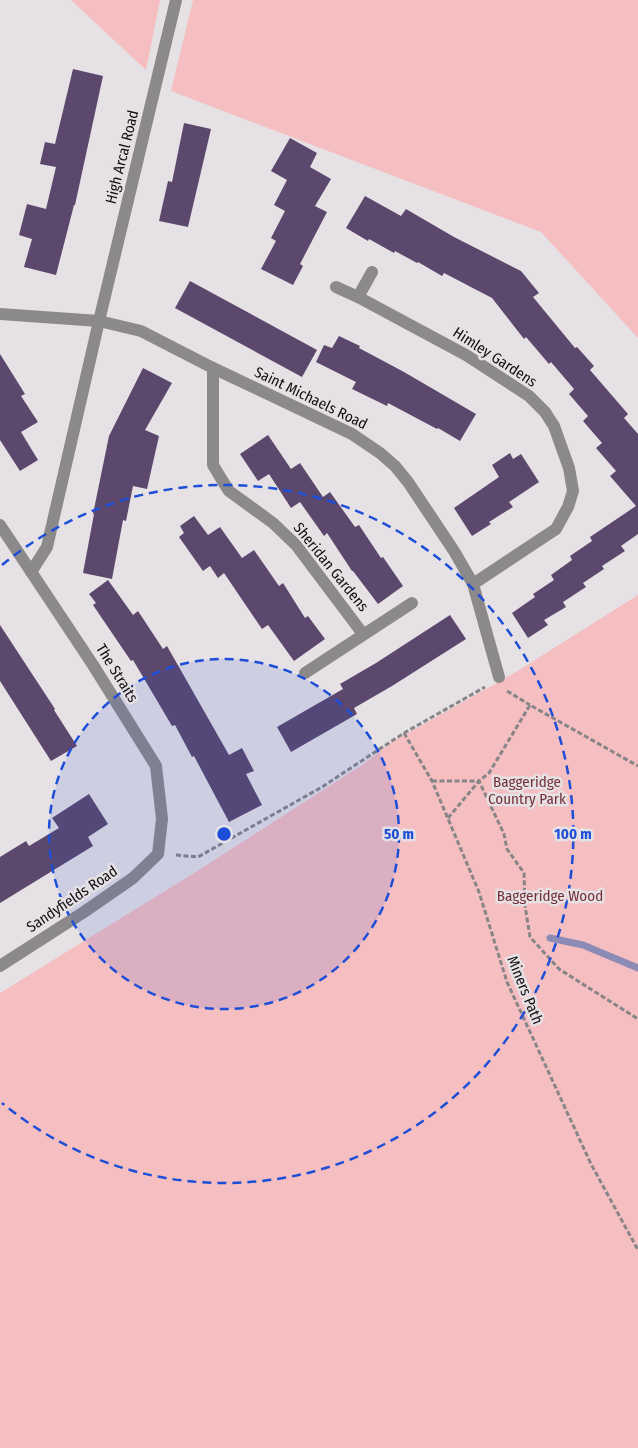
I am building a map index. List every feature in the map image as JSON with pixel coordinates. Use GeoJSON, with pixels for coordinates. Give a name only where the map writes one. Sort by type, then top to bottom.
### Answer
{"type":"FeatureCollection","features":[{"type":"Feature","properties":{"kind":"street","name":"High Arcal Road"},"geometry":{"type":"LineString","coordinates":[[31,572],[47,548],[176,0]]}},
{"type":"Feature","properties":{"kind":"street"},"geometry":{"type":"LineString","coordinates":[[358,297],[372,272]]}},
{"type":"Feature","properties":{"kind":"street","name":"Himley Gardens"},"geometry":{"type":"LineString","coordinates":[[336,287],[466,355],[529,396],[545,412],[554,426],[569,468],[573,491],[568,507],[556,529],[473,584]]}},
{"type":"Feature","properties":{"kind":"street"},"geometry":{"type":"LineString","coordinates":[[0,314],[99,321]]}},
{"type":"Feature","properties":{"kind":"street","name":"Saint Michaels Road"},"geometry":{"type":"LineString","coordinates":[[99,321],[141,331],[213,368],[352,434],[395,466],[408,482],[454,551],[473,584],[496,680]]}},
{"type":"Feature","properties":{"kind":"street","name":"Sheridan Gardens"},"geometry":{"type":"LineString","coordinates":[[213,368],[213,465],[229,491],[273,523],[296,545],[364,634]]}},
{"type":"Feature","properties":{"kind":"street","name":"The Straits"},"geometry":{"type":"LineString","coordinates":[[0,525],[93,665],[156,766],[162,819],[158,854]]}},
{"type":"Feature","properties":{"kind":"street","name":"Sheridan Gardens"},"geometry":{"type":"LineString","coordinates":[[305,673],[412,603]]}},
{"type":"Feature","properties":{"kind":"street","name":"Sandyfields Road"},"geometry":{"type":"LineString","coordinates":[[0,966],[133,878],[158,854]]}},
{"type":"Feature","properties":{"kind":"path"},"geometry":{"type":"LineString","coordinates":[[158,854],[198,857],[322,787],[404,733],[496,680],[530,706],[638,766]]}},
{"type":"Feature","properties":{"kind":"path"},"geometry":{"type":"LineString","coordinates":[[448,818],[479,781],[489,773],[530,706]]}},
{"type":"Feature","properties":{"kind":"path","name":"Miners Path"},"geometry":{"type":"LineString","coordinates":[[404,733],[432,781],[479,892],[507,982],[591,1164],[638,1250]]}},
{"type":"Feature","properties":{"kind":"path"},"geometry":{"type":"LineString","coordinates":[[432,781],[479,781]]}},
{"type":"Feature","properties":{"kind":"path"},"geometry":{"type":"LineString","coordinates":[[479,781],[504,834],[507,849],[524,873],[525,906],[530,937],[558,969],[638,1020]]}},
{"type":"Feature","properties":{"kind":"green space"},"geometry":{"type":"Polygon","coordinates":[[[71,0],[160,0],[146,70],[71,0]]]}},
{"type":"Feature","properties":{"kind":"green space"},"geometry":{"type":"Polygon","coordinates":[[[193,0],[638,0],[638,338],[541,232],[171,91],[193,0]]]}},
{"type":"Feature","properties":{"kind":"green space"},"geometry":{"type":"Polygon","coordinates":[[[638,595],[638,1448],[0,1448],[0,993],[194,873],[362,765],[392,742],[516,672],[638,595]]]}},
{"type":"Feature","properties":{"kind":"building"},"geometry":{"type":"Polygon","coordinates":[[[73,69],[103,76],[75,205],[56,275],[24,267],[32,239],[19,235],[27,204],[46,209],[56,167],[40,164],[45,142],[55,144],[73,69]]]}},
{"type":"Feature","properties":{"kind":"building"},"geometry":{"type":"Polygon","coordinates":[[[184,123],[211,129],[188,227],[159,221],[168,181],[172,182],[184,123]]]}},
{"type":"Feature","properties":{"kind":"building"},"geometry":{"type":"Polygon","coordinates":[[[290,138],[317,153],[310,167],[331,179],[315,206],[327,212],[300,264],[303,266],[293,285],[261,269],[276,241],[271,238],[285,211],[274,205],[287,180],[271,171],[290,138]]]}},
{"type":"Feature","properties":{"kind":"building"},"geometry":{"type":"Polygon","coordinates":[[[365,196],[401,216],[406,209],[454,237],[521,271],[539,293],[533,297],[575,348],[577,347],[594,366],[590,370],[628,414],[624,418],[638,434],[638,534],[621,546],[625,551],[602,566],[604,569],[583,583],[586,587],[563,602],[566,607],[544,620],[548,625],[528,638],[512,613],[535,597],[533,594],[554,580],[551,575],[572,560],[570,556],[592,541],[590,537],[636,506],[610,476],[616,471],[596,448],[602,443],[583,421],[588,416],[569,394],[574,389],[526,337],[524,339],[492,298],[444,273],[442,276],[395,251],[394,253],[369,239],[368,241],[346,228],[365,196]]]}},
{"type":"Feature","properties":{"kind":"building"},"geometry":{"type":"Polygon","coordinates":[[[190,281],[317,350],[302,377],[175,308],[190,281]]]}},
{"type":"Feature","properties":{"kind":"building"},"geometry":{"type":"Polygon","coordinates":[[[339,336],[360,346],[359,348],[476,414],[460,441],[388,403],[387,406],[352,389],[356,382],[316,362],[324,345],[332,348],[339,336]]]}},
{"type":"Feature","properties":{"kind":"building"},"geometry":{"type":"Polygon","coordinates":[[[0,354],[25,394],[21,396],[38,422],[21,432],[38,460],[20,471],[0,440],[0,354]]]}},
{"type":"Feature","properties":{"kind":"building"},"geometry":{"type":"Polygon","coordinates":[[[143,368],[172,383],[145,430],[159,436],[147,489],[133,486],[126,521],[123,520],[112,579],[83,573],[109,436],[143,368]]]}},
{"type":"Feature","properties":{"kind":"building"},"geometry":{"type":"Polygon","coordinates":[[[268,435],[291,469],[300,463],[323,497],[330,492],[355,527],[359,525],[403,586],[378,604],[352,571],[327,533],[324,536],[300,502],[291,508],[269,474],[258,481],[240,454],[268,435]]]}},
{"type":"Feature","properties":{"kind":"building"},"geometry":{"type":"Polygon","coordinates":[[[510,453],[513,459],[521,454],[539,482],[509,502],[513,507],[489,522],[491,524],[472,536],[454,508],[499,477],[492,465],[510,453]]]}},
{"type":"Feature","properties":{"kind":"building"},"geometry":{"type":"Polygon","coordinates":[[[194,516],[208,535],[220,527],[242,558],[254,550],[279,586],[283,583],[305,618],[308,616],[325,639],[294,661],[268,625],[262,629],[224,573],[218,578],[210,566],[203,571],[179,537],[184,533],[180,526],[194,516]]]}},
{"type":"Feature","properties":{"kind":"building"},"geometry":{"type":"Polygon","coordinates":[[[108,580],[133,615],[138,611],[163,649],[167,646],[229,755],[242,748],[254,771],[246,774],[262,805],[229,822],[194,756],[192,757],[175,725],[172,726],[133,660],[131,661],[93,605],[96,603],[89,594],[108,580]]]}},
{"type":"Feature","properties":{"kind":"building"},"geometry":{"type":"Polygon","coordinates":[[[450,615],[466,639],[354,708],[357,714],[291,752],[277,727],[343,689],[340,684],[450,615]]]}},
{"type":"Feature","properties":{"kind":"building"},"geometry":{"type":"Polygon","coordinates":[[[0,625],[77,746],[51,761],[0,681],[0,625]]]}},
{"type":"Feature","properties":{"kind":"building"},"geometry":{"type":"Polygon","coordinates":[[[89,794],[108,824],[88,837],[93,846],[0,903],[0,857],[26,841],[29,846],[59,828],[52,818],[89,794]]]}},
{"type":"Feature","properties":{"kind":"waterway"},"geometry":{"type":"LineString","coordinates":[[550,938],[583,945],[638,968]]}},
{"type":"Feature","properties":{"kind":"park label","name":"Baggeridge Country Park"},"geometry":{"type":"Point","coordinates":[527,790]}},
{"type":"Feature","properties":{"kind":"park label","name":"Baggeridge Wood"},"geometry":{"type":"Point","coordinates":[550,896]}}]}
